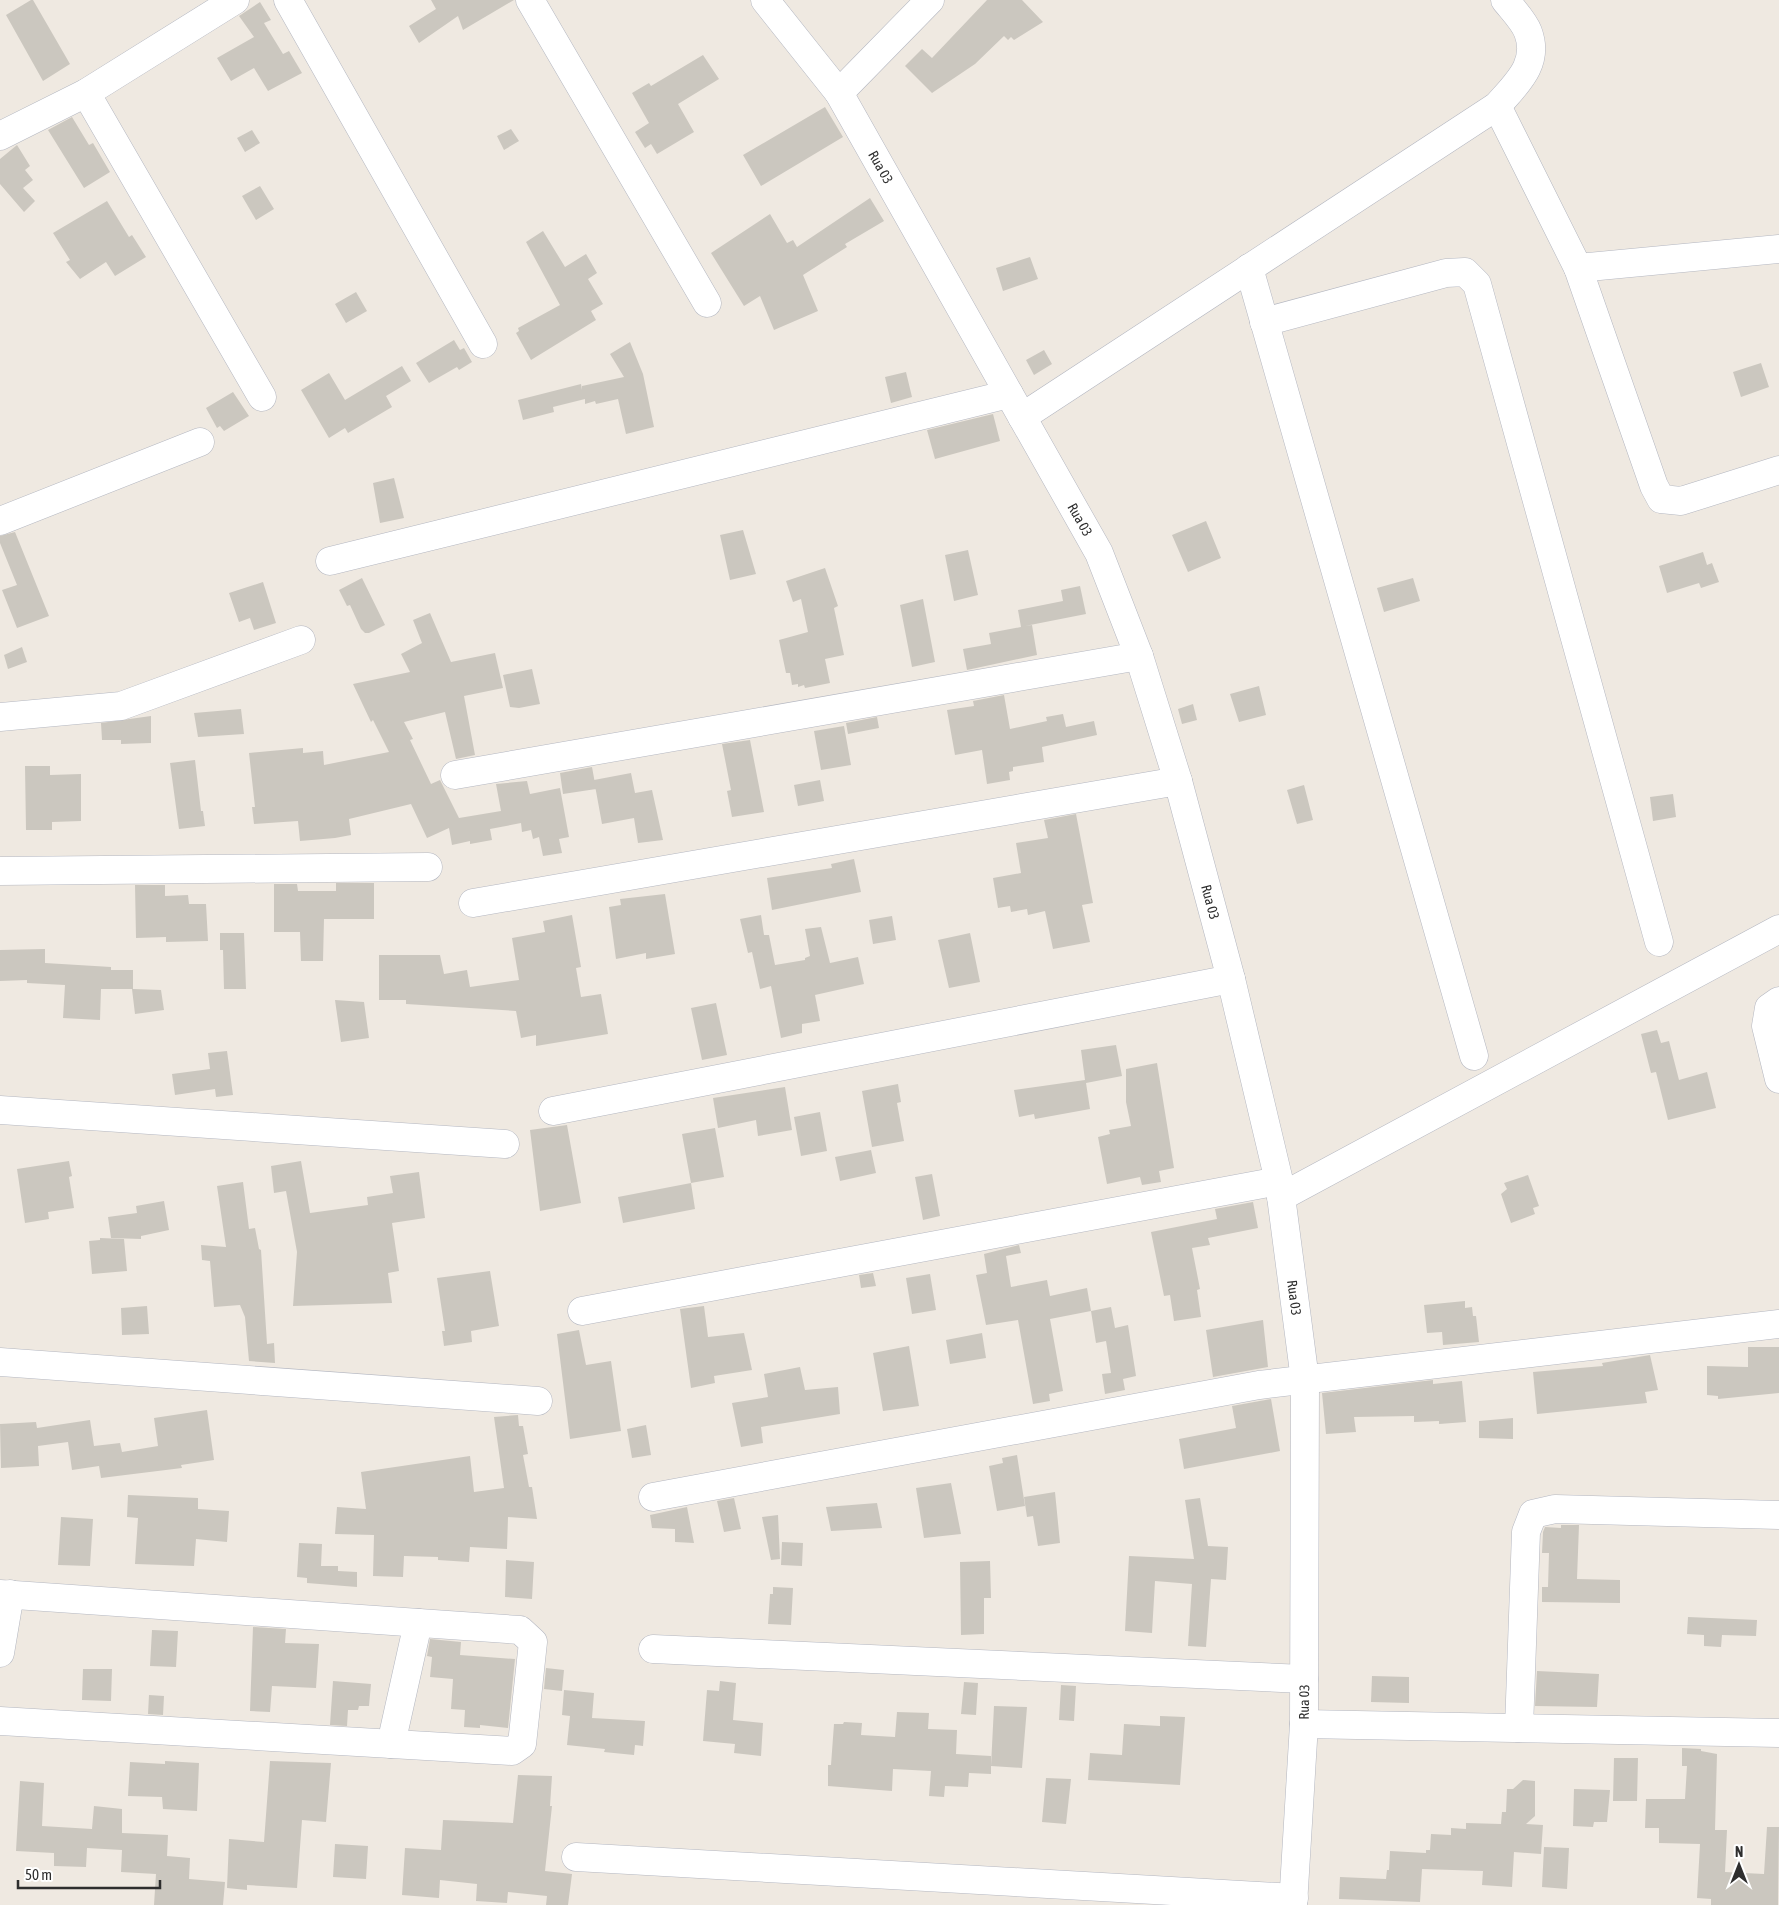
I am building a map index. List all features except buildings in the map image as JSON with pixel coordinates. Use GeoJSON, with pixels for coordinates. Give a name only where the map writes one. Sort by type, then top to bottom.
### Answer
{"type":"FeatureCollection","features":[{"type":"Feature","properties":{"kind":"street"},"geometry":{"type":"LineString","coordinates":[[0,136],[86,92],[235,0]]}},
{"type":"Feature","properties":{"kind":"street"},"geometry":{"type":"LineString","coordinates":[[288,0],[482,344]]}},
{"type":"Feature","properties":{"kind":"street"},"geometry":{"type":"LineString","coordinates":[[530,0],[707,303]]}},
{"type":"Feature","properties":{"kind":"street","name":"Rua 03"},"geometry":{"type":"LineString","coordinates":[[765,0],[839,93],[1099,553],[1139,656],[1178,781],[1231,979],[1280,1189],[1305,1380],[1304,1724],[1294,1901]]}},
{"type":"Feature","properties":{"kind":"street"},"geometry":{"type":"LineString","coordinates":[[839,93],[930,0]]}},
{"type":"Feature","properties":{"kind":"street"},"geometry":{"type":"LineString","coordinates":[[1022,418],[1497,106],[1527,71],[1531,50],[1528,31],[1505,0]]}},
{"type":"Feature","properties":{"kind":"street"},"geometry":{"type":"LineString","coordinates":[[86,92],[262,397]]}},
{"type":"Feature","properties":{"kind":"street"},"geometry":{"type":"LineString","coordinates":[[1497,106],[1578,268],[1654,486],[1661,499],[1681,501],[1779,470]]}},
{"type":"Feature","properties":{"kind":"street"},"geometry":{"type":"LineString","coordinates":[[1578,268],[1779,249]]}},
{"type":"Feature","properties":{"kind":"street"},"geometry":{"type":"LineString","coordinates":[[1249,268],[1474,1056]]}},
{"type":"Feature","properties":{"kind":"street"},"geometry":{"type":"LineString","coordinates":[[1264,322],[1446,273],[1466,272],[1477,284],[1659,942]]}},
{"type":"Feature","properties":{"kind":"street"},"geometry":{"type":"LineString","coordinates":[[330,561],[1009,394]]}},
{"type":"Feature","properties":{"kind":"street"},"geometry":{"type":"LineString","coordinates":[[0,521],[200,442]]}},
{"type":"Feature","properties":{"kind":"street"},"geometry":{"type":"LineString","coordinates":[[0,717],[121,706],[301,640]]}},
{"type":"Feature","properties":{"kind":"street"},"geometry":{"type":"LineString","coordinates":[[455,775],[1139,656]]}},
{"type":"Feature","properties":{"kind":"street"},"geometry":{"type":"LineString","coordinates":[[473,904],[1178,781]]}},
{"type":"Feature","properties":{"kind":"street"},"geometry":{"type":"LineString","coordinates":[[0,871],[428,867]]}},
{"type":"Feature","properties":{"kind":"street"},"geometry":{"type":"LineString","coordinates":[[582,1311],[1280,1189],[1779,929]]}},
{"type":"Feature","properties":{"kind":"street"},"geometry":{"type":"LineString","coordinates":[[553,1111],[1231,979]]}},
{"type":"Feature","properties":{"kind":"street"},"geometry":{"type":"LineString","coordinates":[[1779,1001],[1769,1008],[1766,1026],[1779,1079]]}},
{"type":"Feature","properties":{"kind":"street"},"geometry":{"type":"LineString","coordinates":[[0,1110],[505,1144]]}},
{"type":"Feature","properties":{"kind":"street"},"geometry":{"type":"LineString","coordinates":[[653,1497],[1259,1385],[1779,1324]]}},
{"type":"Feature","properties":{"kind":"street"},"geometry":{"type":"LineString","coordinates":[[0,1362],[538,1401]]}},
{"type":"Feature","properties":{"kind":"street"},"geometry":{"type":"LineString","coordinates":[[1519,1728],[1526,1532],[1533,1514],[1555,1509],[1779,1515]]}},
{"type":"Feature","properties":{"kind":"street"},"geometry":{"type":"LineString","coordinates":[[0,1653],[5,1594],[520,1630],[533,1642],[522,1744],[512,1751],[0,1720]]}},
{"type":"Feature","properties":{"kind":"street"},"geometry":{"type":"LineString","coordinates":[[391,1744],[418,1623]]}},
{"type":"Feature","properties":{"kind":"street"},"geometry":{"type":"LineString","coordinates":[[654,1649],[1304,1679]]}},
{"type":"Feature","properties":{"kind":"street"},"geometry":{"type":"LineString","coordinates":[[1304,1724],[1779,1734]]}},
{"type":"Feature","properties":{"kind":"street"},"geometry":{"type":"LineString","coordinates":[[576,1857],[1294,1901]]}}]}
